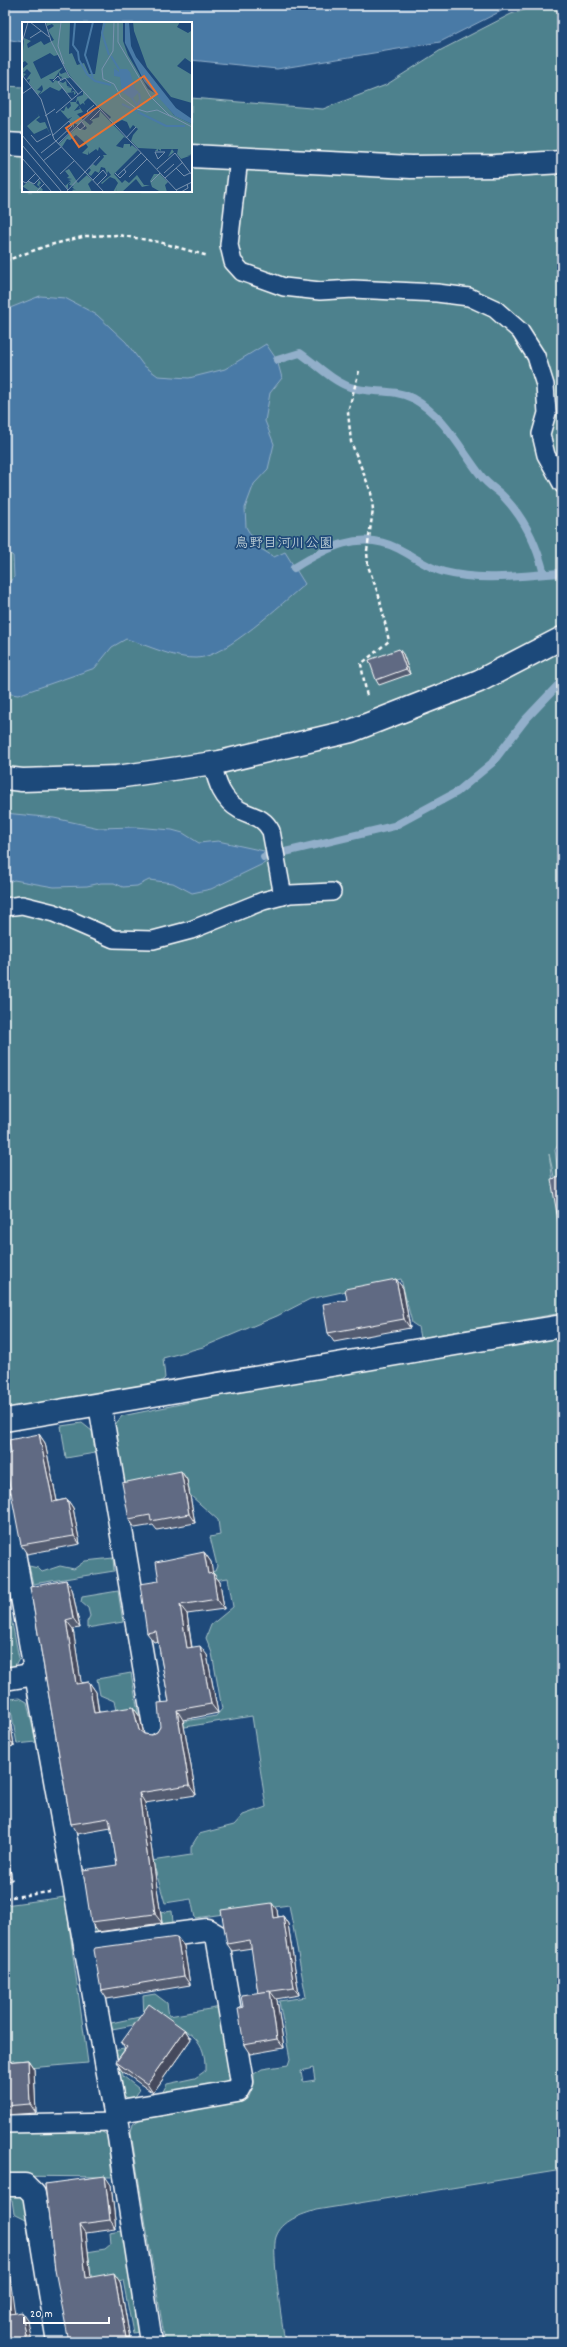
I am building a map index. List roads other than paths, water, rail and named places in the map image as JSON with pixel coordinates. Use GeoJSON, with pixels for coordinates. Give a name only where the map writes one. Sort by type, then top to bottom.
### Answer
{"type":"FeatureCollection","features":[{"type":"Feature","properties":{"kind":"street"},"geometry":{"type":"LineString","coordinates":[[5,144],[22,145]]}},
{"type":"Feature","properties":{"kind":"street"},"geometry":{"type":"LineString","coordinates":[[192,156],[411,167],[495,166],[562,162]]}},
{"type":"Feature","properties":{"kind":"street"},"geometry":{"type":"LineString","coordinates":[[5,778],[22,780],[117,777],[212,763],[351,731],[479,681],[562,638]]}},
{"type":"Feature","properties":{"kind":"street"},"geometry":{"type":"LineString","coordinates":[[5,1420],[562,1326]]}},
{"type":"Feature","properties":{"kind":"street"},"geometry":{"type":"LineString","coordinates":[[100,1405],[154,1732]]}},
{"type":"Feature","properties":{"kind":"street"},"geometry":{"type":"LineString","coordinates":[[5,1503],[115,2117],[151,2342]]}},
{"type":"Feature","properties":{"kind":"street"},"geometry":{"type":"LineString","coordinates":[[5,1680],[36,1674]]}},
{"type":"Feature","properties":{"kind":"street"},"geometry":{"type":"LineString","coordinates":[[85,1946],[207,1930],[217,1936],[242,2082],[237,2091],[115,2117]]}},
{"type":"Feature","properties":{"kind":"street"},"geometry":{"type":"LineString","coordinates":[[5,2185],[25,2185],[34,2194],[58,2342]]}},
{"type":"Feature","properties":{"kind":"lane"},"geometry":{"type":"LineString","coordinates":[[239,158],[229,245],[234,262],[242,272],[284,287],[320,291],[353,289],[437,293],[469,298],[495,310],[520,331],[536,356],[546,385],[547,413],[541,434],[546,456],[562,484]]}},
{"type":"Feature","properties":{"kind":"lane"},"geometry":{"type":"LineString","coordinates":[[212,763],[217,783],[226,800],[241,810],[259,817],[267,823],[272,837],[283,896]]}},
{"type":"Feature","properties":{"kind":"lane"},"geometry":{"type":"LineString","coordinates":[[5,907],[22,905],[54,913],[114,939],[153,940],[191,930],[263,901],[283,896],[332,892]]}},
{"type":"Feature","properties":{"kind":"lane"},"geometry":{"type":"LineString","coordinates":[[5,2124],[115,2117]]}},
{"type":"Feature","properties":{"kind":"water"},"geometry":{"type":"Polygon","coordinates":[[[5,5],[513,5],[440,42],[277,69],[192,60],[192,22],[22,22],[22,42],[5,39],[5,5]]]}},
{"type":"Feature","properties":{"kind":"water"},"geometry":{"type":"Polygon","coordinates":[[[40,296],[65,298],[97,315],[126,342],[143,365],[158,376],[189,378],[225,369],[266,344],[277,360],[282,378],[270,393],[265,421],[274,444],[268,469],[254,484],[245,508],[246,527],[258,547],[274,557],[285,552],[305,584],[253,628],[223,649],[209,655],[197,658],[188,658],[161,651],[126,639],[112,647],[95,668],[18,695],[5,693],[5,587],[14,577],[13,556],[5,550],[5,310],[40,296]]]}},
{"type":"Feature","properties":{"kind":"water"},"geometry":{"type":"Polygon","coordinates":[[[5,813],[54,818],[99,828],[135,827],[172,830],[183,833],[199,843],[218,841],[264,851],[265,863],[211,889],[192,893],[173,883],[149,880],[137,886],[123,887],[114,883],[54,887],[14,880],[5,883],[5,813]]]}},
{"type":"Feature","properties":{"kind":"waterway"},"geometry":{"type":"LineString","coordinates":[[277,360],[300,353],[330,376],[350,387],[397,393],[412,398],[424,405],[443,424],[484,480],[504,497],[518,514],[534,543],[544,574]]}},
{"type":"Feature","properties":{"kind":"waterway"},"geometry":{"type":"LineString","coordinates":[[294,568],[331,548],[357,541],[371,541],[385,543],[399,549],[426,565],[444,572],[459,575],[474,577],[503,577],[562,573]]}},
{"type":"Feature","properties":{"kind":"waterway"},"geometry":{"type":"LineString","coordinates":[[264,857],[394,826],[457,792],[492,763],[525,720],[562,681]]}},
{"type":"Feature","properties":{"kind":"park label","name":"鳥野目河川公園"},"geometry":{"type":"Point","coordinates":[284,544]}}]}
